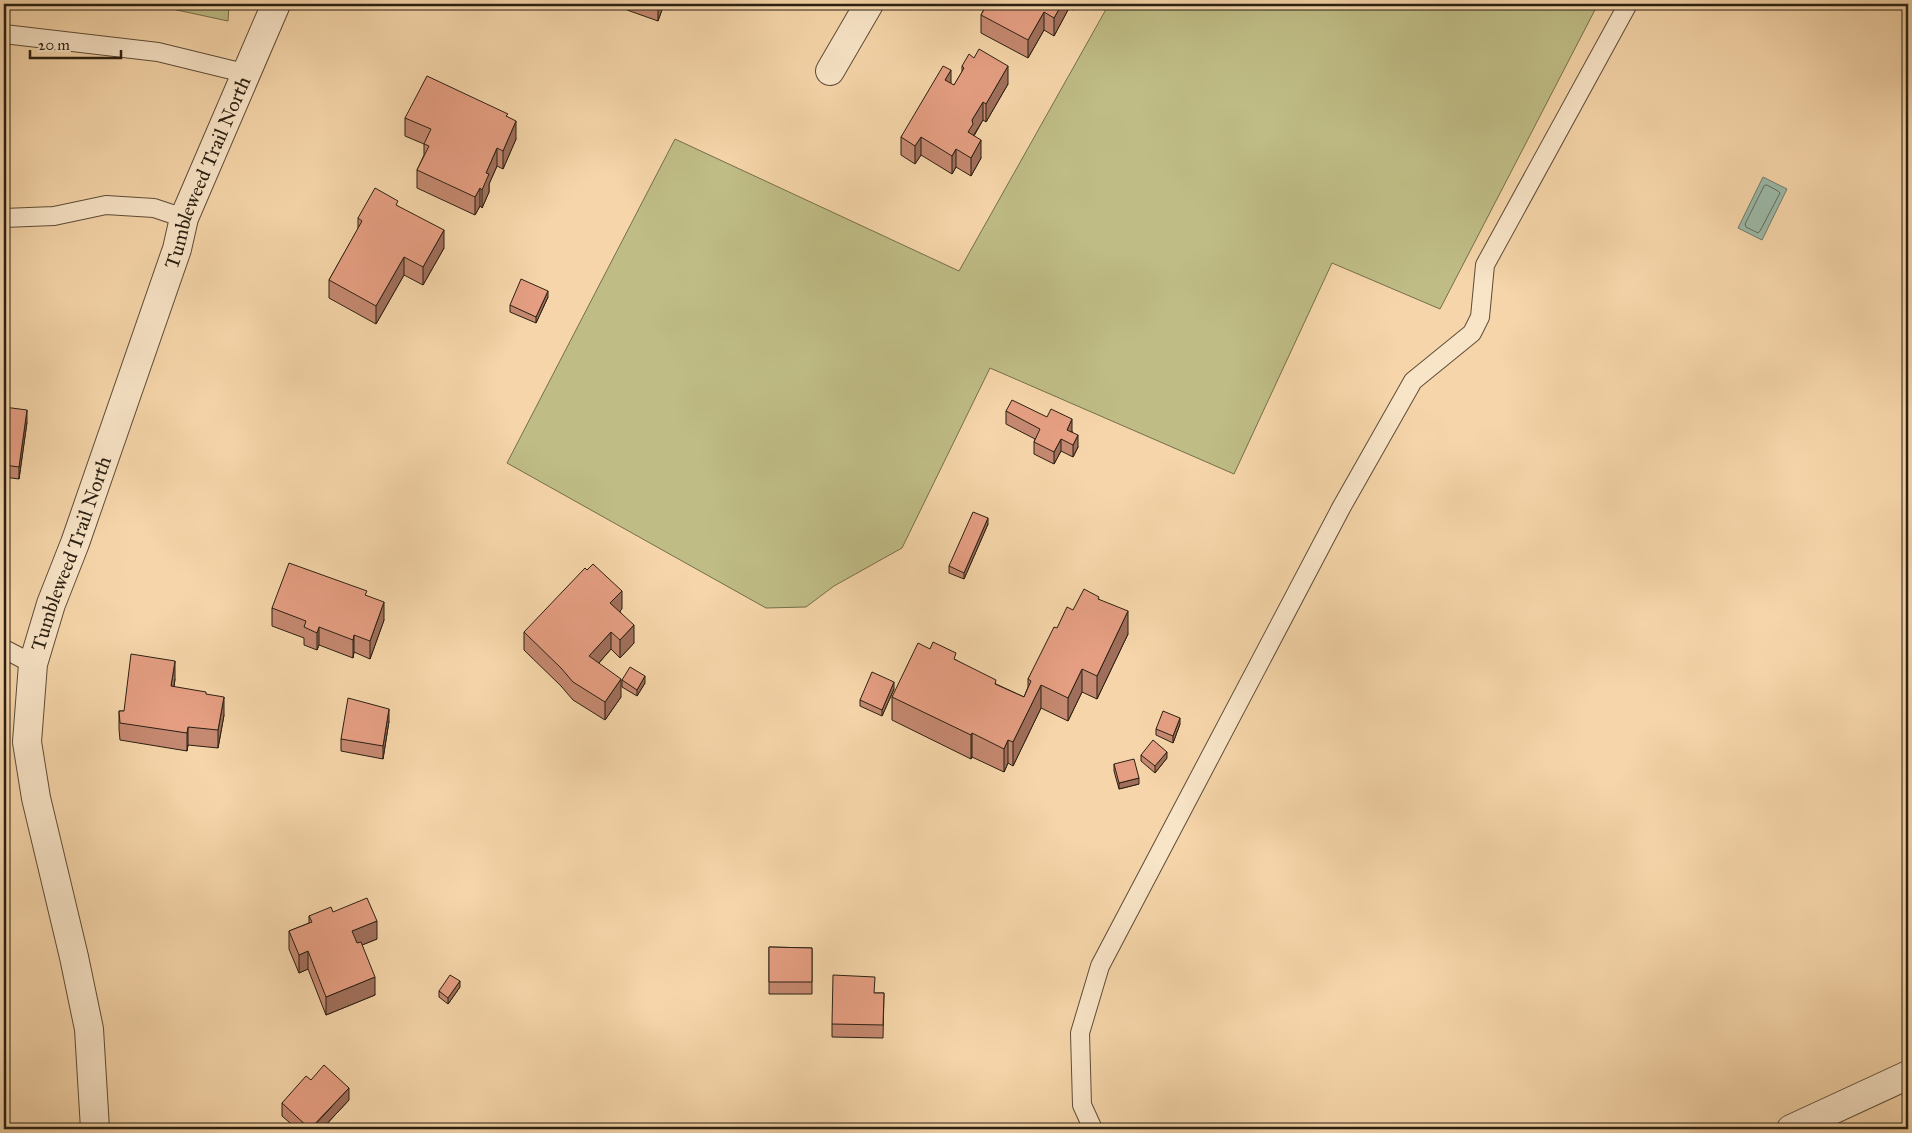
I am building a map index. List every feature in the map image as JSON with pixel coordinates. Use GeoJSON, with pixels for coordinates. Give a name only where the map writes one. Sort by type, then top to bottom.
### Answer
{"type":"FeatureCollection","features":[{"type":"Feature","properties":{"kind":"street","name":"Tumbleweed Trail North"},"geometry":{"type":"LineString","coordinates":[[95,1129],[89,1029],[36,798],[27,742],[33,664],[51,604],[78,534],[177,249],[184,218],[248,74],[276,4]]}},
{"type":"Feature","properties":{"kind":"street"},"geometry":{"type":"LineString","coordinates":[[830,71],[869,4]]}},
{"type":"Feature","properties":{"kind":"street"},"geometry":{"type":"LineString","coordinates":[[1791,1129],[1908,1075]]}},
{"type":"Feature","properties":{"kind":"lane"},"geometry":{"type":"LineString","coordinates":[[1093,1129],[1082,1105],[1080,1033],[1100,966],[1342,508],[1413,381],[1472,333],[1480,317],[1485,265],[1628,4]]}},
{"type":"Feature","properties":{"kind":"lane"},"geometry":{"type":"LineString","coordinates":[[4,34],[158,52],[248,74]]}},
{"type":"Feature","properties":{"kind":"lane"},"geometry":{"type":"LineString","coordinates":[[4,218],[54,216],[106,205],[154,208],[184,218]]}},
{"type":"Feature","properties":{"kind":"lane"},"geometry":{"type":"LineString","coordinates":[[4,649],[33,664]]}},
{"type":"Feature","properties":{"kind":"shaded area"},"geometry":{"type":"Polygon","coordinates":[[[149,4],[229,4],[228,21],[149,4]]]}},
{"type":"Feature","properties":{"kind":"shaded area"},"geometry":{"type":"Polygon","coordinates":[[[1109,4],[1598,4],[1440,309],[1332,263],[1234,474],[990,368],[902,548],[834,586],[806,607],[766,608],[507,463],[675,139],[959,271],[1109,4]]]}},
{"type":"Feature","properties":{"kind":"water"},"geometry":{"type":"Polygon","coordinates":[[[1763,177],[1787,189],[1762,240],[1738,228],[1763,177]]]}},
{"type":"Feature","properties":{"kind":"building"},"geometry":{"type":"Polygon","coordinates":[[[644,4],[660,4],[658,9],[644,4]]]}},
{"type":"Feature","properties":{"kind":"building"},"geometry":{"type":"Polygon","coordinates":[[[987,4],[1062,4],[1054,18],[1044,12],[1028,40],[981,15],[987,4]]]}},
{"type":"Feature","properties":{"kind":"building"},"geometry":{"type":"Polygon","coordinates":[[[979,49],[1008,66],[986,104],[983,102],[972,120],[973,124],[968,132],[981,140],[971,158],[956,149],[952,156],[921,137],[915,146],[901,137],[943,66],[951,70],[945,80],[954,85],[964,68],[962,66],[969,54],[974,58],[979,49]]]}},
{"type":"Feature","properties":{"kind":"building"},"geometry":{"type":"Polygon","coordinates":[[[427,76],[508,114],[506,116],[516,121],[503,151],[497,148],[486,173],[489,174],[482,190],[480,188],[475,197],[417,170],[429,146],[424,144],[431,129],[405,118],[427,76]]]}},
{"type":"Feature","properties":{"kind":"building"},"geometry":{"type":"Polygon","coordinates":[[[375,188],[398,201],[396,205],[444,230],[423,267],[404,257],[376,306],[329,280],[362,221],[358,218],[375,188]]]}},
{"type":"Feature","properties":{"kind":"building"},"geometry":{"type":"Polygon","coordinates":[[[521,279],[548,291],[536,317],[510,305],[521,279]]]}},
{"type":"Feature","properties":{"kind":"building"},"geometry":{"type":"Polygon","coordinates":[[[1012,400],[1047,417],[1051,409],[1072,419],[1067,430],[1078,435],[1073,445],[1061,439],[1054,452],[1034,442],[1040,429],[1006,411],[1012,400]]]}},
{"type":"Feature","properties":{"kind":"building"},"geometry":{"type":"Polygon","coordinates":[[[4,407],[27,410],[19,467],[4,465],[4,407]]]}},
{"type":"Feature","properties":{"kind":"building"},"geometry":{"type":"Polygon","coordinates":[[[973,512],[988,518],[964,573],[949,566],[973,512]]]}},
{"type":"Feature","properties":{"kind":"building"},"geometry":{"type":"Polygon","coordinates":[[[289,563],[367,591],[365,595],[384,602],[370,641],[354,635],[353,640],[319,627],[317,633],[304,627],[306,621],[272,608],[289,563]]]}},
{"type":"Feature","properties":{"kind":"building"},"geometry":{"type":"Polygon","coordinates":[[[593,564],[622,591],[610,603],[634,625],[620,640],[611,632],[589,656],[621,679],[605,702],[573,682],[524,632],[585,568],[587,570],[593,564]]]}},
{"type":"Feature","properties":{"kind":"building"},"geometry":{"type":"Polygon","coordinates":[[[1084,589],[1099,597],[1098,599],[1128,611],[1097,676],[1082,669],[1068,698],[1041,685],[1013,742],[1008,740],[1004,749],[892,697],[918,643],[930,649],[933,642],[956,653],[954,659],[996,680],[995,684],[1024,697],[1031,681],[1028,679],[1054,627],[1057,628],[1067,607],[1073,610],[1084,589]]]}},
{"type":"Feature","properties":{"kind":"building"},"geometry":{"type":"Polygon","coordinates":[[[131,654],[175,661],[171,686],[224,697],[218,730],[188,727],[187,733],[120,723],[119,711],[124,711],[131,654]]]}},
{"type":"Feature","properties":{"kind":"building"},"geometry":{"type":"Polygon","coordinates":[[[630,667],[645,676],[637,690],[622,680],[630,667]]]}},
{"type":"Feature","properties":{"kind":"building"},"geometry":{"type":"Polygon","coordinates":[[[872,672],[894,682],[882,710],[860,700],[872,672]]]}},
{"type":"Feature","properties":{"kind":"building"},"geometry":{"type":"Polygon","coordinates":[[[348,698],[389,709],[383,746],[341,739],[348,698]]]}},
{"type":"Feature","properties":{"kind":"building"},"geometry":{"type":"Polygon","coordinates":[[[1163,711],[1180,718],[1173,736],[1156,729],[1163,711]]]}},
{"type":"Feature","properties":{"kind":"building"},"geometry":{"type":"Polygon","coordinates":[[[1153,740],[1167,752],[1155,766],[1141,755],[1153,740]]]}},
{"type":"Feature","properties":{"kind":"building"},"geometry":{"type":"Polygon","coordinates":[[[1134,759],[1139,778],[1119,783],[1114,764],[1134,759]]]}},
{"type":"Feature","properties":{"kind":"building"},"geometry":{"type":"Polygon","coordinates":[[[367,898],[377,921],[352,931],[357,943],[361,942],[375,977],[326,997],[308,951],[299,955],[289,931],[312,922],[309,916],[331,907],[333,912],[367,898]]]}},
{"type":"Feature","properties":{"kind":"building"},"geometry":{"type":"Polygon","coordinates":[[[769,947],[812,948],[812,982],[769,982],[769,947]]]}},
{"type":"Feature","properties":{"kind":"building"},"geometry":{"type":"Polygon","coordinates":[[[450,975],[460,981],[448,998],[439,991],[450,975]]]}},
{"type":"Feature","properties":{"kind":"building"},"geometry":{"type":"Polygon","coordinates":[[[833,975],[875,977],[874,993],[884,993],[883,1025],[832,1024],[833,975]]]}},
{"type":"Feature","properties":{"kind":"building"},"geometry":{"type":"Polygon","coordinates":[[[324,1065],[349,1088],[310,1129],[282,1103],[306,1076],[311,1080],[324,1065]]]}}]}
